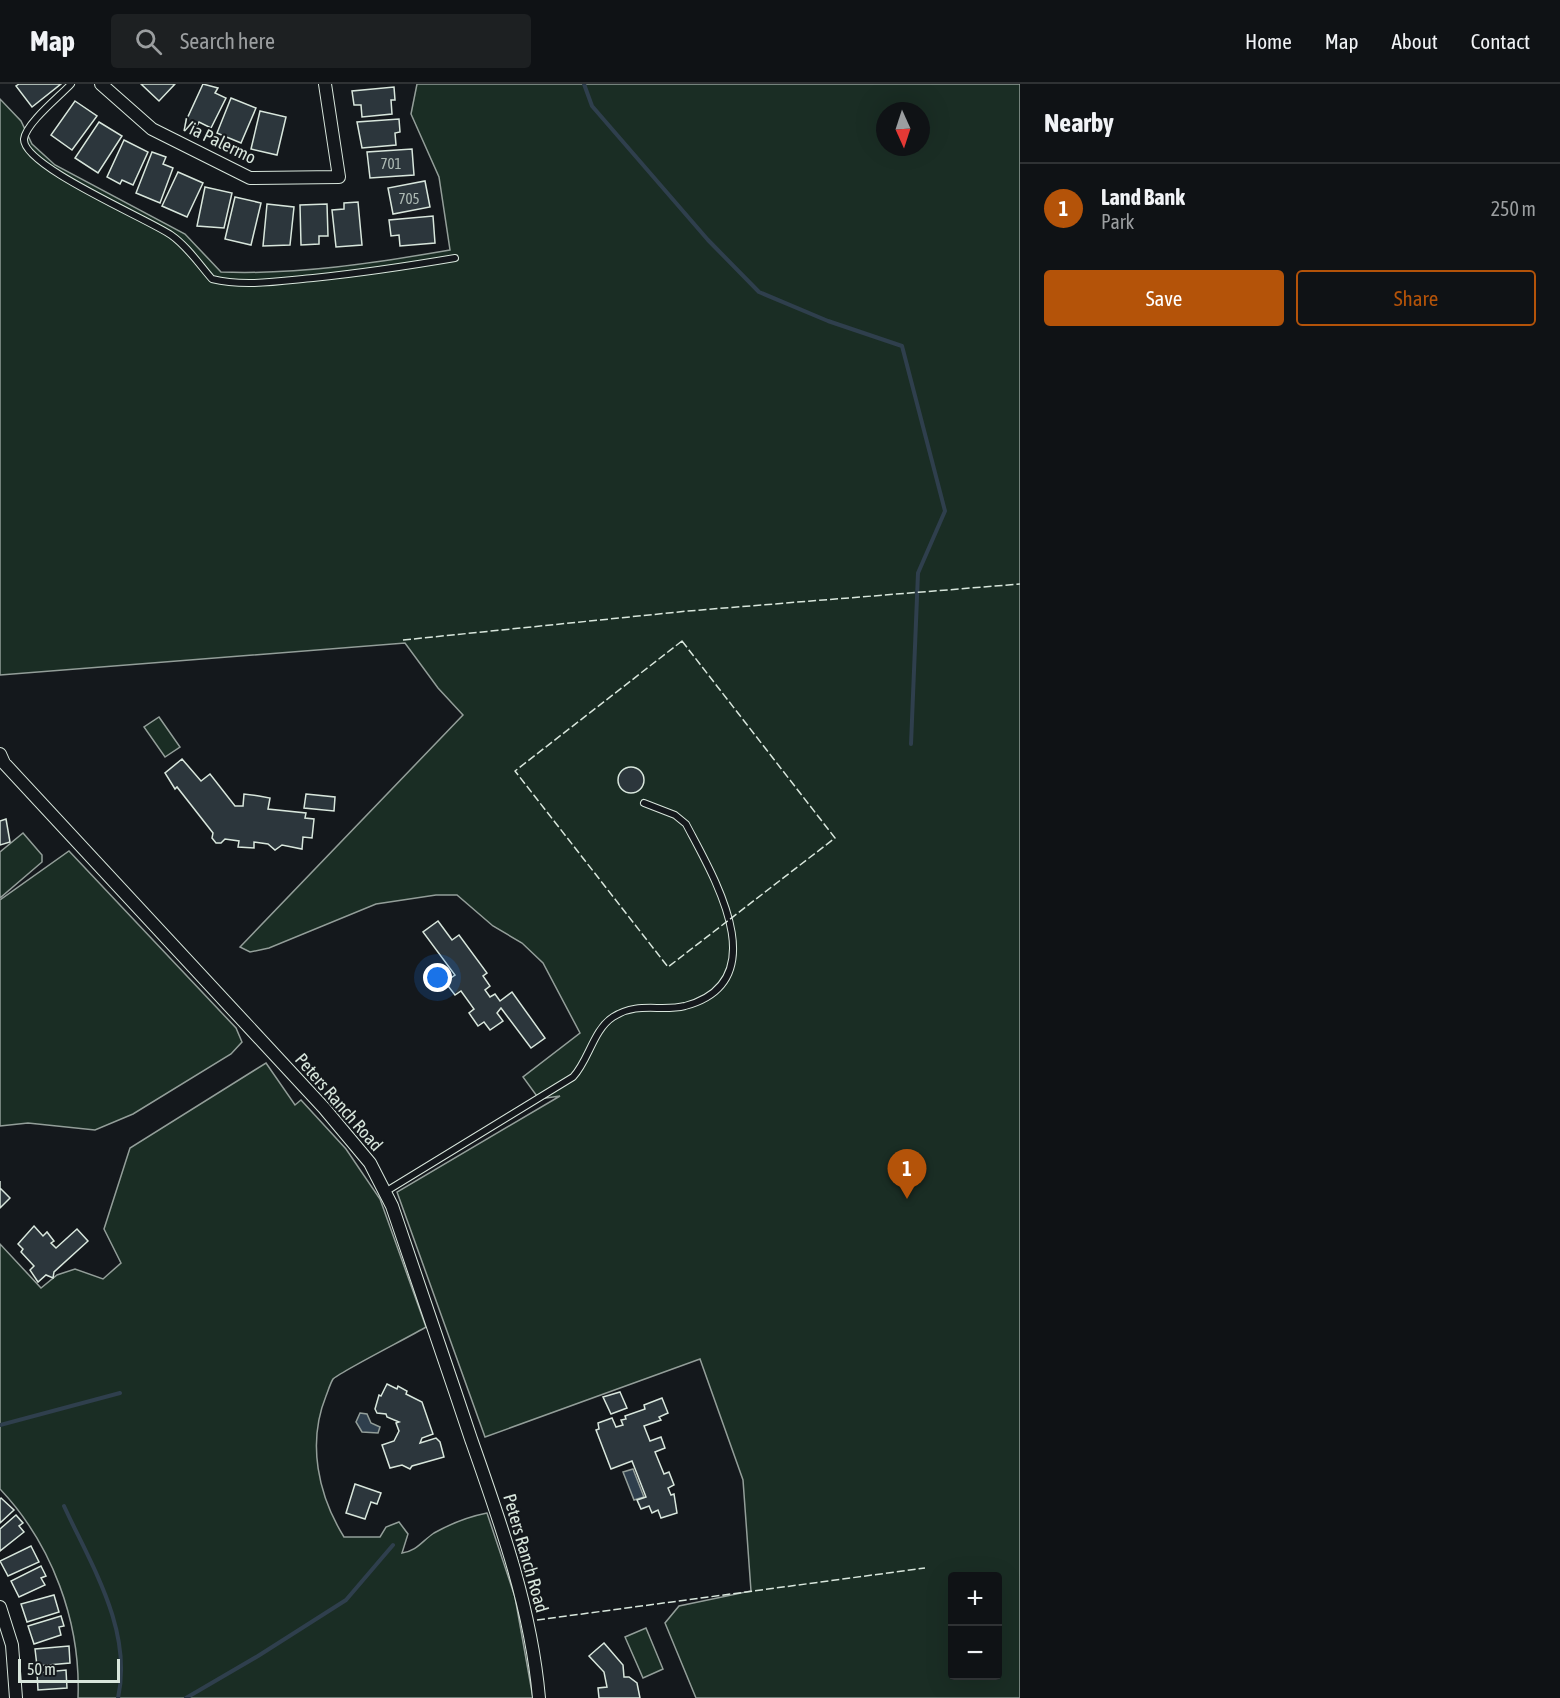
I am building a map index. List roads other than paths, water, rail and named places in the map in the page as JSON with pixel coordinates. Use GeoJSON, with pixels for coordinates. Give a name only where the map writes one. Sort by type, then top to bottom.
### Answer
{"type":"FeatureCollection","features":[{"type":"Feature","properties":{"kind":"street","name":"Via Palermo"},"geometry":{"type":"LineString","coordinates":[[101,84],[152,129],[250,178],[339,177],[325,84]]}},
{"type":"Feature","properties":{"kind":"street","name":"Peters Ranch Road"},"geometry":{"type":"LineString","coordinates":[[0,754],[12,772],[324,1108],[370,1163],[392,1206],[505,1537],[524,1599],[535,1656],[539,1698]]}},
{"type":"Feature","properties":{"kind":"street"},"geometry":{"type":"LineString","coordinates":[[0,1607],[12,1645],[16,1698]]}},
{"type":"Feature","properties":{"kind":"lane"},"geometry":{"type":"LineString","coordinates":[[72,84],[28,128],[24,139],[26,146],[54,173],[178,240],[212,279],[254,282],[294,280],[401,268],[455,258]]}},
{"type":"Feature","properties":{"kind":"lane"},"geometry":{"type":"LineString","coordinates":[[385,1192],[573,1077],[602,1027],[612,1017],[642,1006],[682,1006],[703,999],[722,983],[733,956],[733,941],[728,913],[719,890],[686,824],[675,815],[644,803]]}},
{"type":"Feature","properties":{"kind":"water"},"geometry":{"type":"Polygon","coordinates":[[[360,1413],[367,1414],[371,1423],[380,1427],[378,1433],[362,1432],[356,1422],[360,1413]]]}},
{"type":"Feature","properties":{"kind":"water"},"geometry":{"type":"Polygon","coordinates":[[[633,1469],[644,1497],[634,1500],[623,1472],[633,1469]]]}},
{"type":"Feature","properties":{"kind":"waterway"},"geometry":{"type":"LineString","coordinates":[[584,84],[592,106],[708,240],[759,292],[828,321],[902,346],[945,511],[918,573],[911,744]]}},
{"type":"Feature","properties":{"kind":"waterway"},"geometry":{"type":"LineString","coordinates":[[0,1425],[120,1393]]}},
{"type":"Feature","properties":{"kind":"waterway"},"geometry":{"type":"LineString","coordinates":[[64,1506],[97,1575],[115,1623],[120,1648],[121,1673],[118,1698]]}},
{"type":"Feature","properties":{"kind":"waterway"},"geometry":{"type":"LineString","coordinates":[[186,1698],[346,1600],[393,1545]]}},
{"type":"Feature","properties":{"kind":"place","name":"Land Bank"},"geometry":{"type":"Point","coordinates":[907,1199]}}]}
